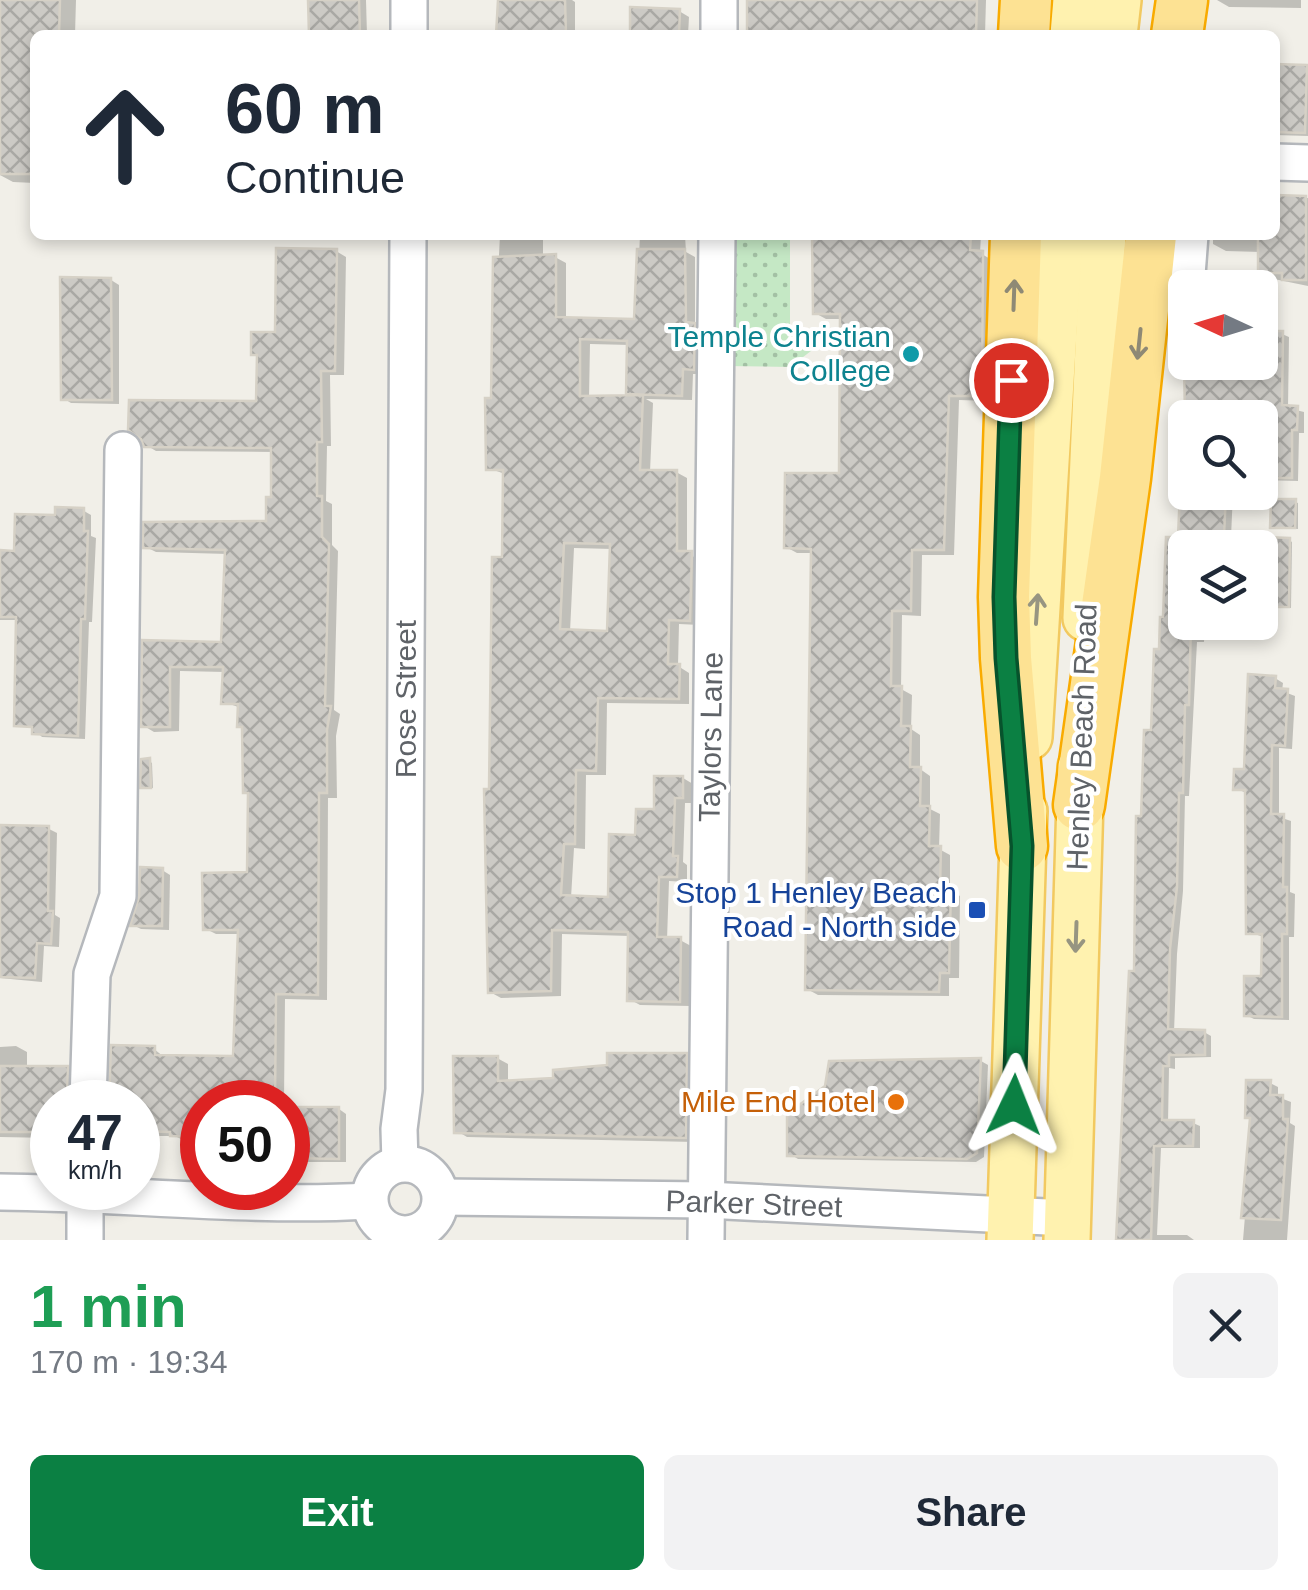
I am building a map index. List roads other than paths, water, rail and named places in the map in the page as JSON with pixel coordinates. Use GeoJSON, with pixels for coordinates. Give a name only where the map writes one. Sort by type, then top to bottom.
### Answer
{"type":"FeatureCollection","features":[{"type":"Feature","properties":{"kind":"highway"},"geometry":{"type":"LineString","coordinates":[[1024,30],[1026,0]]}},
{"type":"Feature","properties":{"kind":"highway"},"geometry":{"type":"LineString","coordinates":[[1178,30],[1182,0]]}},
{"type":"Feature","properties":{"kind":"highway"},"geometry":{"type":"LineString","coordinates":[[1016,240],[1004,597],[1022,846]]}},
{"type":"Feature","properties":{"kind":"highway"},"geometry":{"type":"LineString","coordinates":[[1080,805],[1125,478],[1149,240]]}},
{"type":"Feature","properties":{"kind":"main road"},"geometry":{"type":"LineString","coordinates":[[1073,30],[1076,0]]}},
{"type":"Feature","properties":{"kind":"main road"},"geometry":{"type":"LineString","coordinates":[[1115,30],[1118,0]]}},
{"type":"Feature","properties":{"kind":"main road","name":"Henley Beach Road"},"geometry":{"type":"LineString","coordinates":[[1010,1228],[1022,846],[1060,240]]}},
{"type":"Feature","properties":{"kind":"main road","name":"Henley Beach Road"},"geometry":{"type":"LineString","coordinates":[[1068,1229],[1103,240]]}},
{"type":"Feature","properties":{"kind":"street"},"geometry":{"type":"LineString","coordinates":[[409,0],[409,30]]}},
{"type":"Feature","properties":{"kind":"street"},"geometry":{"type":"LineString","coordinates":[[719,0],[719,30]]}},
{"type":"Feature","properties":{"kind":"street"},"geometry":{"type":"LineString","coordinates":[[1280,162],[1308,163]]}},
{"type":"Feature","properties":{"kind":"street","name":"Rose Street"},"geometry":{"type":"LineString","coordinates":[[400,1163],[404,1090],[408,240]]}},
{"type":"Feature","properties":{"kind":"street","name":"Taylors Lane"},"geometry":{"type":"LineString","coordinates":[[706,1240],[717,240]]}},
{"type":"Feature","properties":{"kind":"street"},"geometry":{"type":"LineString","coordinates":[[1187,270],[1190,240]]}},
{"type":"Feature","properties":{"kind":"street"},"geometry":{"type":"LineString","coordinates":[[89,1080],[92,974],[118,896],[122,450]]}},
{"type":"Feature","properties":{"kind":"street"},"geometry":{"type":"LineString","coordinates":[[400,1163],[412,1163],[426,1170],[436,1180],[441,1197],[428,1226],[407,1237],[380,1224],[369,1201],[375,1179],[387,1167],[400,1163]]}},
{"type":"Feature","properties":{"kind":"street"},"geometry":{"type":"LineString","coordinates":[[0,1192],[30,1191]]}},
{"type":"Feature","properties":{"kind":"street"},"geometry":{"type":"LineString","coordinates":[[160,1195],[304,1204],[369,1201]]}},
{"type":"Feature","properties":{"kind":"street","name":"Parker Street"},"geometry":{"type":"LineString","coordinates":[[441,1197],[706,1200],[1010,1228],[1068,1229]]}},
{"type":"Feature","properties":{"kind":"street"},"geometry":{"type":"LineString","coordinates":[[85,1210],[85,1240]]}},
{"type":"Feature","properties":{"kind":"place","name":"Temple Christian College"},"geometry":{"type":"Point","coordinates":[911,354]}},
{"type":"Feature","properties":{"kind":"place","name":"Stop 1 Henley Beach Road - North side"},"geometry":{"type":"Point","coordinates":[977,910]}},
{"type":"Feature","properties":{"kind":"place","name":"Mile End Hotel"},"geometry":{"type":"Point","coordinates":[896,1102]}}]}
